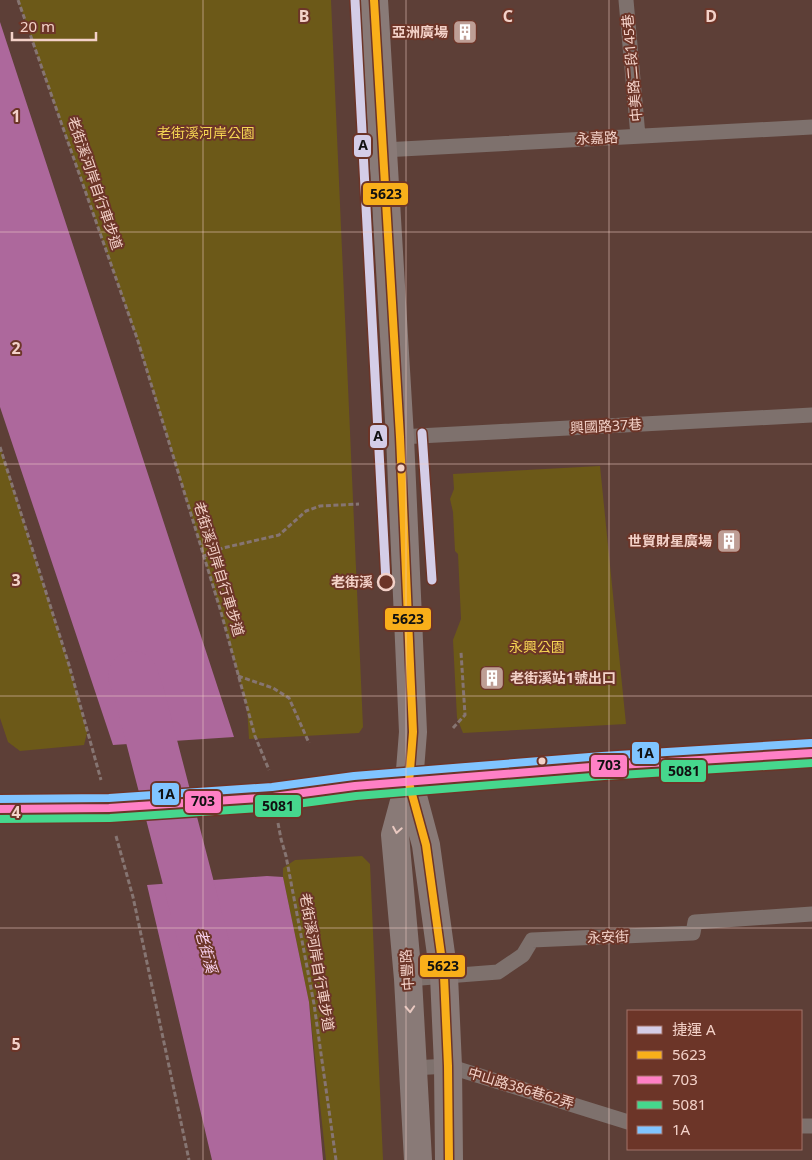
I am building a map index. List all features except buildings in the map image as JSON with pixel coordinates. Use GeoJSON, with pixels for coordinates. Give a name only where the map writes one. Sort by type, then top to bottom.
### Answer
{"type":"FeatureCollection","features":[{"type":"Feature","properties":{"kind":"main road","name":"中豐路"},"geometry":{"type":"LineString","coordinates":[[374,0],[400,437],[413,732],[409,783],[395,835],[408,979],[418,1160]]}},
{"type":"Feature","properties":{"kind":"main road","name":"中豐路"},"geometry":{"type":"LineString","coordinates":[[409,783],[426,845],[444,976],[448,1066],[449,1160]]}},
{"type":"Feature","properties":{"kind":"street"},"geometry":{"type":"LineString","coordinates":[[0,809],[109,808],[273,797],[355,786],[603,766],[812,753]]}},
{"type":"Feature","properties":{"kind":"lane","name":"中美路二段145巷"},"geometry":{"type":"LineString","coordinates":[[626,0],[638,136]]}},
{"type":"Feature","properties":{"kind":"lane","name":"永嘉路"},"geometry":{"type":"LineString","coordinates":[[383,150],[812,127]]}},
{"type":"Feature","properties":{"kind":"lane","name":"興國路37巷"},"geometry":{"type":"LineString","coordinates":[[400,437],[812,416]]}},
{"type":"Feature","properties":{"kind":"lane","name":"永安街"},"geometry":{"type":"LineString","coordinates":[[408,979],[498,972],[523,955],[532,940],[693,933],[695,922],[812,914]]}},
{"type":"Feature","properties":{"kind":"lane","name":"中山路386巷62弄"},"geometry":{"type":"LineString","coordinates":[[413,1068],[448,1066],[627,1122]]}},
{"type":"Feature","properties":{"kind":"path","name":"老街溪河岸自行車步道"},"geometry":{"type":"LineString","coordinates":[[18,0],[137,338],[204,556],[255,736],[268,768],[314,1004],[336,1160]]}},
{"type":"Feature","properties":{"kind":"path"},"geometry":{"type":"LineString","coordinates":[[204,556],[223,548],[279,534],[306,511],[320,506],[359,504]]}},
{"type":"Feature","properties":{"kind":"path"},"geometry":{"type":"LineString","coordinates":[[453,728],[466,715],[461,652]]}},
{"type":"Feature","properties":{"kind":"path"},"geometry":{"type":"LineString","coordinates":[[238,676],[273,688],[288,698],[308,743]]}},
{"type":"Feature","properties":{"kind":"green space","name":"老街溪河岸公園"},"geometry":{"type":"Polygon","coordinates":[[[18,0],[331,0],[363,727],[359,733],[249,739],[247,706],[221,612],[137,338],[18,0]]]}},
{"type":"Feature","properties":{"kind":"green space"},"geometry":{"type":"Polygon","coordinates":[[[0,447],[69,665],[87,733],[84,745],[20,751],[8,742],[0,718],[0,447]]]}},
{"type":"Feature","properties":{"kind":"green space","name":"永興公園"},"geometry":{"type":"Polygon","coordinates":[[[600,466],[626,724],[463,733],[457,718],[453,640],[461,619],[458,554],[455,551],[453,512],[450,499],[454,489],[453,474],[600,466]]]}},
{"type":"Feature","properties":{"kind":"green space"},"geometry":{"type":"Polygon","coordinates":[[[362,856],[370,864],[383,1160],[326,1160],[309,1002],[283,877],[283,868],[295,860],[362,856]]]}},
{"type":"Feature","properties":{"kind":"water"},"geometry":{"type":"Polygon","coordinates":[[[0,22],[234,737],[113,745],[0,407],[0,22]]]}},
{"type":"Feature","properties":{"kind":"water"},"geometry":{"type":"Polygon","coordinates":[[[267,876],[283,877],[309,1002],[323,1160],[212,1160],[147,885],[267,876]]]}},
{"type":"Feature","properties":{"kind":"waterway","name":"老街溪"},"geometry":{"type":"LineString","coordinates":[[133,676],[205,947]]}},
{"type":"Feature","properties":{"kind":"metro line","name":"A"},"geometry":{"type":"LineString","coordinates":[[355,0],[386,582]]}},
{"type":"Feature","properties":{"kind":"metro line","name":"A"},"geometry":{"type":"LineString","coordinates":[[422,433],[432,580]]}},
{"type":"Feature","properties":{"kind":"transit line","name":"5623"},"geometry":{"type":"LineString","coordinates":[[374,0],[400,437],[413,732],[409,783],[426,845],[444,976],[448,1066],[449,1160]]}},
{"type":"Feature","properties":{"kind":"transit line","name":"1A"},"geometry":{"type":"LineString","coordinates":[[0,799],[109,798],[272,787],[354,776],[602,756],[811,743]]}},
{"type":"Feature","properties":{"kind":"transit line","name":"703"},"geometry":{"type":"LineString","coordinates":[[0,809],[109,808],[273,797],[355,786],[603,766],[812,753]]}},
{"type":"Feature","properties":{"kind":"transit line","name":"5081"},"geometry":{"type":"LineString","coordinates":[[0,819],[110,818],[274,807],[356,796],[604,776],[812,763]]}},
{"type":"Feature","properties":{"kind":"place","name":"亞洲廣場"},"geometry":{"type":"Point","coordinates":[465,32]}},
{"type":"Feature","properties":{"kind":"place","name":"世貿財星廣場"},"geometry":{"type":"Point","coordinates":[729,541]}},
{"type":"Feature","properties":{"kind":"place","name":"老街溪"},"geometry":{"type":"Point","coordinates":[386,582]}},
{"type":"Feature","properties":{"kind":"place","name":"老街溪站1號出口"},"geometry":{"type":"Point","coordinates":[492,678]}}]}
